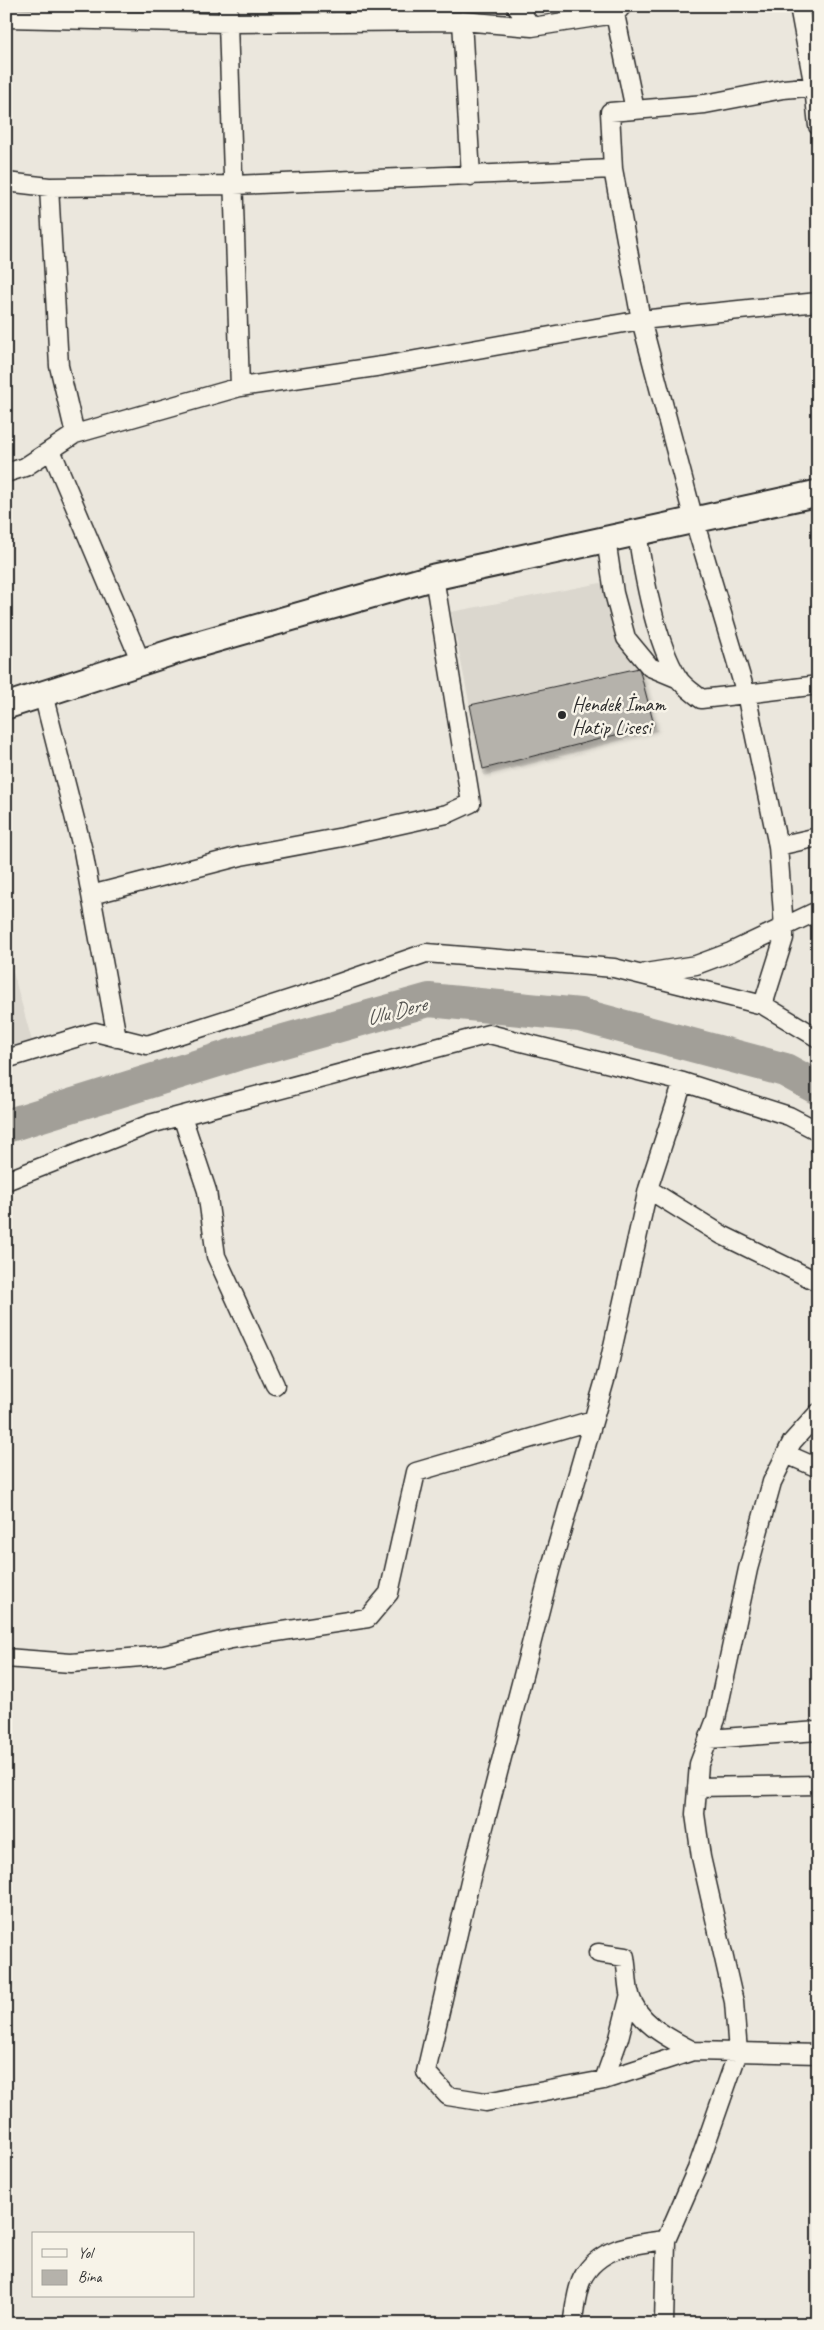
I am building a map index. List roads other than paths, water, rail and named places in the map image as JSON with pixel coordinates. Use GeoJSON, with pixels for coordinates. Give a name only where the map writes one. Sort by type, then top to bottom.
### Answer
{"type":"FeatureCollection","features":[{"type":"Feature","properties":{"kind":"main road"},"geometry":{"type":"LineString","coordinates":[[6,706],[141,662],[434,577],[818,493]]}},
{"type":"Feature","properties":{"kind":"street"},"geometry":{"type":"LineString","coordinates":[[516,6],[532,27]]}},
{"type":"Feature","properties":{"kind":"street"},"geometry":{"type":"LineString","coordinates":[[799,6],[816,86],[818,126]]}},
{"type":"Feature","properties":{"kind":"street"},"geometry":{"type":"LineString","coordinates":[[6,18],[228,15],[462,21],[532,27],[619,10],[635,110]]}},
{"type":"Feature","properties":{"kind":"street"},"geometry":{"type":"LineString","coordinates":[[228,15],[240,387]]}},
{"type":"Feature","properties":{"kind":"street"},"geometry":{"type":"LineString","coordinates":[[462,21],[471,176]]}},
{"type":"Feature","properties":{"kind":"street"},"geometry":{"type":"LineString","coordinates":[[763,1005],[784,938],[778,846],[746,694],[694,520],[641,320],[613,169],[610,112],[705,104],[783,89],[816,86]]}},
{"type":"Feature","properties":{"kind":"street"},"geometry":{"type":"LineString","coordinates":[[6,182],[49,186],[234,186],[613,169]]}},
{"type":"Feature","properties":{"kind":"street"},"geometry":{"type":"LineString","coordinates":[[49,186],[59,366],[75,434]]}},
{"type":"Feature","properties":{"kind":"street"},"geometry":{"type":"LineString","coordinates":[[6,473],[25,466],[75,434],[240,387],[382,366],[641,320],[818,302]]}},
{"type":"Feature","properties":{"kind":"street"},"geometry":{"type":"LineString","coordinates":[[51,450],[141,662]]}},
{"type":"Feature","properties":{"kind":"street"},"geometry":{"type":"LineString","coordinates":[[637,532],[642,567],[654,613],[666,652],[678,679]]}},
{"type":"Feature","properties":{"kind":"street"},"geometry":{"type":"LineString","coordinates":[[606,539],[614,593],[626,638],[650,667],[678,679],[701,699],[818,685]]}},
{"type":"Feature","properties":{"kind":"street"},"geometry":{"type":"LineString","coordinates":[[91,895],[241,856],[343,837],[447,814],[471,803],[434,577]]}},
{"type":"Feature","properties":{"kind":"street"},"geometry":{"type":"LineString","coordinates":[[44,694],[83,851],[117,1038]]}},
{"type":"Feature","properties":{"kind":"street"},"geometry":{"type":"LineString","coordinates":[[778,846],[818,837]]}},
{"type":"Feature","properties":{"kind":"street"},"geometry":{"type":"LineString","coordinates":[[637,974],[696,965],[784,928],[813,913],[818,916]]}},
{"type":"Feature","properties":{"kind":"street"},"geometry":{"type":"LineString","coordinates":[[6,1059],[95,1032],[147,1045],[325,988],[426,953],[614,968],[763,1005],[818,1038]]}},
{"type":"Feature","properties":{"kind":"street"},"geometry":{"type":"LineString","coordinates":[[6,1181],[150,1124],[490,1034],[683,1082],[789,1116],[818,1131]]}},
{"type":"Feature","properties":{"kind":"street"},"geometry":{"type":"LineString","coordinates":[[683,1082],[648,1190],[606,1373],[551,1567],[470,1881],[426,2072],[448,2096],[486,2102],[604,2080],[693,2051],[818,2054]]}},
{"type":"Feature","properties":{"kind":"street"},"geometry":{"type":"LineString","coordinates":[[182,1116],[207,1190],[216,1256],[276,1385]]}},
{"type":"Feature","properties":{"kind":"street"},"geometry":{"type":"LineString","coordinates":[[648,1190],[722,1235],[818,1282]]}},
{"type":"Feature","properties":{"kind":"street"},"geometry":{"type":"LineString","coordinates":[[664,2324],[666,2240],[697,2169],[738,2052],[734,2002],[700,1848],[695,1814],[699,1764],[716,1719],[748,1569],[772,1482],[792,1442],[818,1413]]}},
{"type":"Feature","properties":{"kind":"street"},"geometry":{"type":"LineString","coordinates":[[6,1658],[71,1663],[164,1655],[231,1639],[368,1618],[389,1593],[416,1472],[593,1420]]}},
{"type":"Feature","properties":{"kind":"street"},"geometry":{"type":"LineString","coordinates":[[786,1454],[818,1468]]}},
{"type":"Feature","properties":{"kind":"street"},"geometry":{"type":"LineString","coordinates":[[708,1739],[818,1732]]}},
{"type":"Feature","properties":{"kind":"street"},"geometry":{"type":"LineString","coordinates":[[697,1787],[818,1785]]}},
{"type":"Feature","properties":{"kind":"street"},"geometry":{"type":"LineString","coordinates":[[598,1954],[625,1957],[630,1994],[644,2021],[673,2041],[693,2051]]}},
{"type":"Feature","properties":{"kind":"street"},"geometry":{"type":"LineString","coordinates":[[604,2080],[619,2038],[630,1994]]}},
{"type":"Feature","properties":{"kind":"street"},"geometry":{"type":"LineString","coordinates":[[572,2324],[582,2279],[596,2259],[628,2245],[666,2240]]}},
{"type":"Feature","properties":{"kind":"waterway","name":"Ulu Dere"},"geometry":{"type":"LineString","coordinates":[[6,1126],[234,1055],[429,1000],[580,1015],[785,1070],[818,1088]]}},
{"type":"Feature","properties":{"kind":"place","name":"Hendek İmam Hatip Lisesi"},"geometry":{"type":"Point","coordinates":[562,715]}}]}
